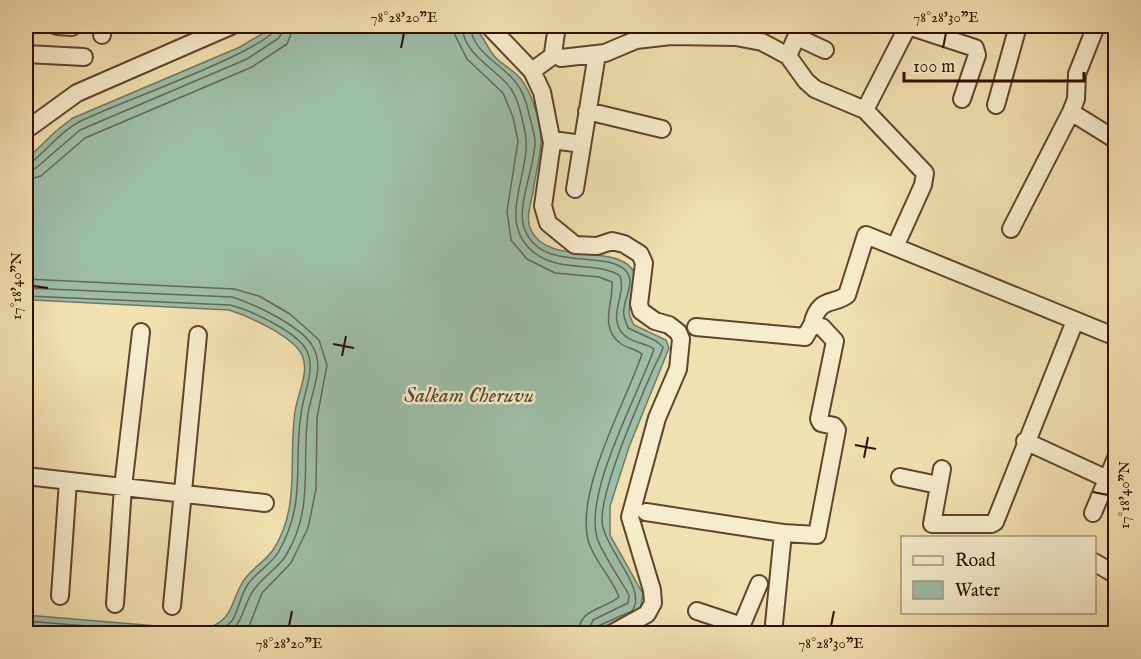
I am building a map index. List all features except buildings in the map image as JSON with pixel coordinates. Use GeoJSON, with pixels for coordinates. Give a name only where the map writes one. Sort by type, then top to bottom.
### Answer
{"type":"FeatureCollection","features":[{"type":"Feature","properties":{"kind":"street"},"geometry":{"type":"LineString","coordinates":[[26,130],[77,93],[231,26]]}},
{"type":"Feature","properties":{"kind":"street"},"geometry":{"type":"LineString","coordinates":[[489,26],[532,71],[542,92],[552,143],[543,206],[548,224],[575,244],[597,246],[612,241],[624,244],[640,254],[644,264],[639,304],[641,311],[655,321],[669,325],[678,332],[681,339],[678,369],[657,418],[630,517],[652,590],[653,603],[647,614],[611,633]]}},
{"type":"Feature","properties":{"kind":"street"},"geometry":{"type":"LineString","coordinates":[[554,55],[557,26]]}},
{"type":"Feature","properties":{"kind":"street"},"geometry":{"type":"LineString","coordinates":[[865,110],[908,26],[975,48],[977,55],[962,99]]}},
{"type":"Feature","properties":{"kind":"street"},"geometry":{"type":"LineString","coordinates":[[996,105],[1018,26]]}},
{"type":"Feature","properties":{"kind":"street"},"geometry":{"type":"LineString","coordinates":[[1011,229],[1071,112],[1076,99],[1077,74],[1095,26]]}},
{"type":"Feature","properties":{"kind":"street"},"geometry":{"type":"LineString","coordinates":[[554,55],[561,58],[597,54],[670,31],[751,38],[788,56],[806,81],[815,89],[865,110],[925,173],[923,185],[895,247]]}},
{"type":"Feature","properties":{"kind":"street"},"geometry":{"type":"LineString","coordinates":[[788,56],[799,31],[825,50]]}},
{"type":"Feature","properties":{"kind":"street"},"geometry":{"type":"LineString","coordinates":[[26,54],[84,57]]}},
{"type":"Feature","properties":{"kind":"street"},"geometry":{"type":"LineString","coordinates":[[575,189],[597,54]]}},
{"type":"Feature","properties":{"kind":"street"},"geometry":{"type":"LineString","coordinates":[[532,71],[554,55]]}},
{"type":"Feature","properties":{"kind":"street"},"geometry":{"type":"LineString","coordinates":[[587,111],[662,129]]}},
{"type":"Feature","properties":{"kind":"street"},"geometry":{"type":"LineString","coordinates":[[1071,112],[1116,140]]}},
{"type":"Feature","properties":{"kind":"street"},"geometry":{"type":"LineString","coordinates":[[560,141],[582,144]]}},
{"type":"Feature","properties":{"kind":"street"},"geometry":{"type":"LineString","coordinates":[[696,327],[806,337],[826,301],[847,295],[866,235],[1116,337]]}},
{"type":"Feature","properties":{"kind":"street"},"geometry":{"type":"LineString","coordinates":[[900,477],[940,477],[931,520],[933,526],[993,523],[1075,321]]}},
{"type":"Feature","properties":{"kind":"street"},"geometry":{"type":"LineString","coordinates":[[646,512],[783,533],[817,535],[837,430],[834,426],[824,425],[819,421],[835,341],[822,327],[812,324]]}},
{"type":"Feature","properties":{"kind":"street"},"geometry":{"type":"LineString","coordinates":[[115,604],[123,487],[141,332]]}},
{"type":"Feature","properties":{"kind":"street"},"geometry":{"type":"LineString","coordinates":[[172,606],[185,494],[198,335]]}},
{"type":"Feature","properties":{"kind":"street"},"geometry":{"type":"LineString","coordinates":[[1025,441],[1111,481]]}},
{"type":"Feature","properties":{"kind":"street"},"geometry":{"type":"LineString","coordinates":[[1093,513],[1111,481],[1116,458]]}},
{"type":"Feature","properties":{"kind":"street"},"geometry":{"type":"LineString","coordinates":[[26,476],[265,503]]}},
{"type":"Feature","properties":{"kind":"street"},"geometry":{"type":"LineString","coordinates":[[60,596],[68,481]]}},
{"type":"Feature","properties":{"kind":"street"},"geometry":{"type":"LineString","coordinates":[[773,633],[783,533]]}},
{"type":"Feature","properties":{"kind":"street"},"geometry":{"type":"LineString","coordinates":[[1096,563],[1116,575]]}},
{"type":"Feature","properties":{"kind":"street"},"geometry":{"type":"LineString","coordinates":[[697,610],[740,630],[759,584]]}},
{"type":"Feature","properties":{"kind":"water","name":"Salkam Cheruvu"},"geometry":{"type":"Polygon","coordinates":[[[275,26],[472,26],[479,32],[496,58],[517,75],[524,84],[535,109],[541,136],[540,155],[529,215],[530,228],[538,240],[550,247],[623,261],[632,269],[636,279],[629,313],[634,325],[666,340],[669,348],[629,447],[610,506],[610,535],[643,594],[640,610],[628,619],[595,634],[26,633],[26,615],[205,630],[226,616],[245,578],[270,554],[282,534],[292,482],[295,412],[305,369],[302,355],[297,348],[280,334],[229,310],[33,300],[26,303],[26,160],[73,118],[240,47],[275,26]]]}}]}
